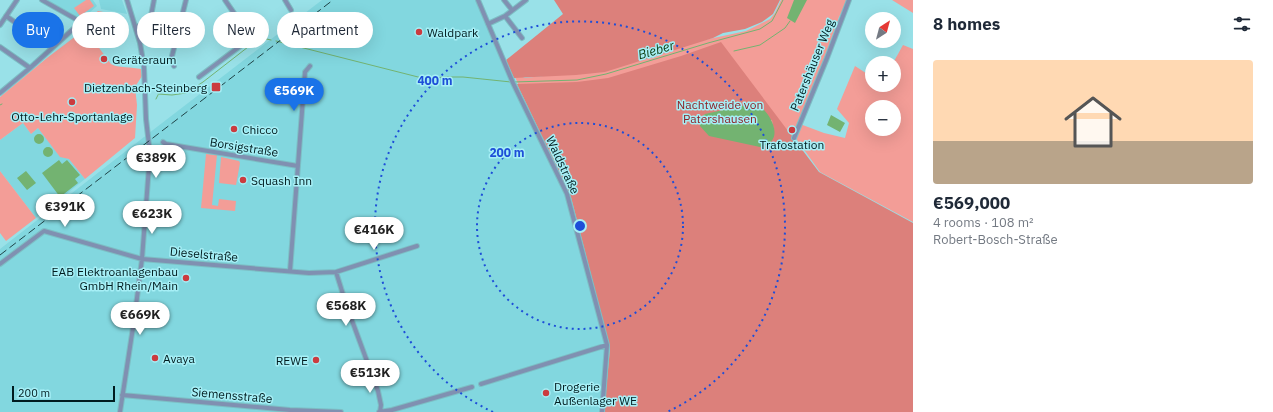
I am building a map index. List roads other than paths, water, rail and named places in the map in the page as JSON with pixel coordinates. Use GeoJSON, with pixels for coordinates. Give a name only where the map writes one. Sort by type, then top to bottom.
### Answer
{"type":"FeatureCollection","features":[{"type":"Feature","properties":{"kind":"street"},"geometry":{"type":"LineString","coordinates":[[0,25],[17,0]]}},
{"type":"Feature","properties":{"kind":"street"},"geometry":{"type":"LineString","coordinates":[[42,0],[63,12]]}},
{"type":"Feature","properties":{"kind":"street"},"geometry":{"type":"LineString","coordinates":[[120,412],[142,258],[150,153],[146,119],[144,67],[136,27],[127,0]]}},
{"type":"Feature","properties":{"kind":"street"},"geometry":{"type":"LineString","coordinates":[[136,27],[150,22],[154,0]]}},
{"type":"Feature","properties":{"kind":"street"},"geometry":{"type":"LineString","coordinates":[[174,66],[171,60],[186,0]]}},
{"type":"Feature","properties":{"kind":"street"},"geometry":{"type":"LineString","coordinates":[[199,77],[251,38],[243,24],[225,0]]}},
{"type":"Feature","properties":{"kind":"street"},"geometry":{"type":"LineString","coordinates":[[285,0],[291,10]]}},
{"type":"Feature","properties":{"kind":"street","name":"Waldstraße"},"geometry":{"type":"LineString","coordinates":[[478,0],[513,81],[567,194],[607,345],[602,412]]}},
{"type":"Feature","properties":{"kind":"street"},"geometry":{"type":"LineString","coordinates":[[504,0],[512,10]]}},
{"type":"Feature","properties":{"kind":"street"},"geometry":{"type":"LineString","coordinates":[[488,24],[505,16],[526,0]]}},
{"type":"Feature","properties":{"kind":"street","name":"Patershäuser Weg"},"geometry":{"type":"LineString","coordinates":[[794,138],[849,0]]}},
{"type":"Feature","properties":{"kind":"street"},"geometry":{"type":"LineString","coordinates":[[64,12],[81,22],[64,37]]}},
{"type":"Feature","properties":{"kind":"street"},"geometry":{"type":"LineString","coordinates":[[6,16],[12,20]]}},
{"type":"Feature","properties":{"kind":"street"},"geometry":{"type":"LineString","coordinates":[[505,16],[522,38]]}},
{"type":"Feature","properties":{"kind":"street"},"geometry":{"type":"LineString","coordinates":[[0,47],[30,68]]}},
{"type":"Feature","properties":{"kind":"street"},"geometry":{"type":"LineString","coordinates":[[0,93],[52,48]]}},
{"type":"Feature","properties":{"kind":"street"},"geometry":{"type":"LineString","coordinates":[[290,271],[305,72],[310,66]]}},
{"type":"Feature","properties":{"kind":"street","name":"Borsigstraße"},"geometry":{"type":"LineString","coordinates":[[163,142],[166,144],[197,150],[298,166]]}},
{"type":"Feature","properties":{"kind":"street","name":"Dieselstraße"},"geometry":{"type":"LineString","coordinates":[[0,264],[44,231],[142,258],[309,272],[336,272],[417,246]]}},
{"type":"Feature","properties":{"kind":"street"},"geometry":{"type":"LineString","coordinates":[[336,272],[347,307],[378,391],[381,406],[380,412],[392,410],[472,387]]}},
{"type":"Feature","properties":{"kind":"street"},"geometry":{"type":"LineString","coordinates":[[481,384],[607,345]]}},
{"type":"Feature","properties":{"kind":"street","name":"Siemensstraße"},"geometry":{"type":"LineString","coordinates":[[122,396],[290,411],[341,412]]}},
{"type":"Feature","properties":{"kind":"waterway","name":"Bieber"},"geometry":{"type":"LineString","coordinates":[[514,82],[577,80],[606,74],[760,29],[772,21],[783,0]]}},
{"type":"Feature","properties":{"kind":"waterway"},"geometry":{"type":"LineString","coordinates":[[734,51],[760,45],[785,28],[790,21]]}},
{"type":"Feature","properties":{"kind":"waterway"},"geometry":{"type":"LineString","coordinates":[[158,94],[172,95],[186,93],[203,82],[257,40],[262,38],[271,40]]}},
{"type":"Feature","properties":{"kind":"waterway"},"geometry":{"type":"LineString","coordinates":[[276,41],[426,79],[463,77],[511,82]]}},
{"type":"Feature","properties":{"kind":"waterway"},"geometry":{"type":"LineString","coordinates":[[156,99],[158,95]]}},
{"type":"Feature","properties":{"kind":"railway"},"geometry":{"type":"LineString","coordinates":[[0,255],[333,0]]}},
{"type":"Feature","properties":{"kind":"place","name":"Waldpark"},"geometry":{"type":"Point","coordinates":[419,32]}},
{"type":"Feature","properties":{"kind":"place","name":"Geräteraum"},"geometry":{"type":"Point","coordinates":[104,59]}},
{"type":"Feature","properties":{"kind":"place","name":"Dietzenbach-Steinberg"},"geometry":{"type":"Point","coordinates":[216,87]}},
{"type":"Feature","properties":{"kind":"place","name":"Otto-Lehr-Sportanlage"},"geometry":{"type":"Point","coordinates":[72,102]}},
{"type":"Feature","properties":{"kind":"place","name":"Chicco"},"geometry":{"type":"Point","coordinates":[234,129]}},
{"type":"Feature","properties":{"kind":"place","name":"Trafostation"},"geometry":{"type":"Point","coordinates":[792,130]}},
{"type":"Feature","properties":{"kind":"place","name":"Squash Inn"},"geometry":{"type":"Point","coordinates":[243,180]}},
{"type":"Feature","properties":{"kind":"place","name":"EAB Elektroanlagenbau GmbH Rhein/Main"},"geometry":{"type":"Point","coordinates":[186,278]}},
{"type":"Feature","properties":{"kind":"place","name":"Avaya"},"geometry":{"type":"Point","coordinates":[155,358]}},
{"type":"Feature","properties":{"kind":"place","name":"REWE"},"geometry":{"type":"Point","coordinates":[316,360]}},
{"type":"Feature","properties":{"kind":"place","name":"Drogerie Außenlager WE"},"geometry":{"type":"Point","coordinates":[546,393]}},
{"type":"Feature","properties":{"kind":"park label","name":"Nachtweide von Patershausen"},"geometry":{"type":"Point","coordinates":[720,111]}}]}
